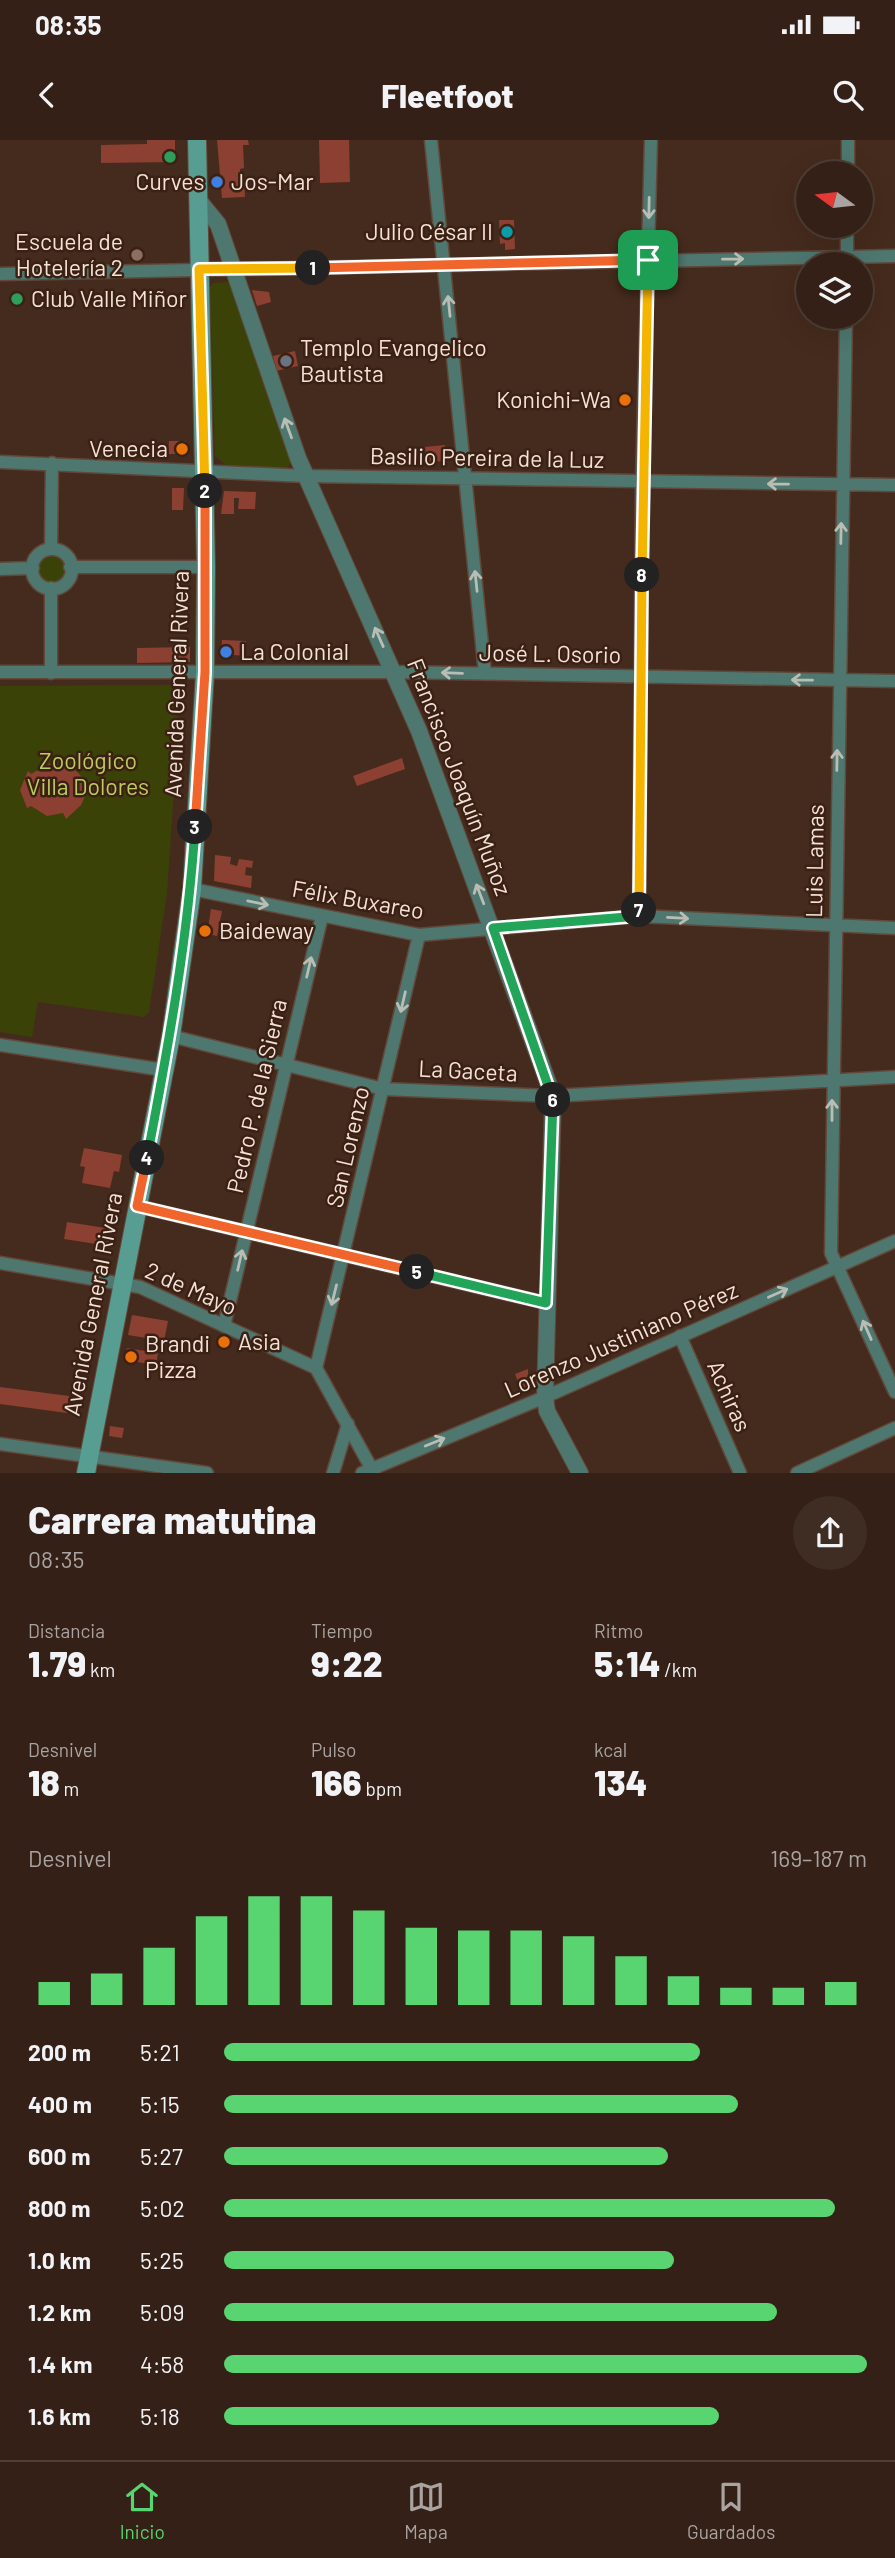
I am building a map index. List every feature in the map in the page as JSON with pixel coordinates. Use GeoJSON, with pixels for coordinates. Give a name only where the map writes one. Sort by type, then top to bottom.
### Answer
{"type":"FeatureCollection","features":[{"type":"Feature","properties":{"kind":"main road","name":"Avenida General Rivera"},"geometry":{"type":"LineString","coordinates":[[87,1464],[171,1036],[192,889],[205,672],[206,567],[197,140]]}},
{"type":"Feature","properties":{"kind":"street"},"geometry":{"type":"LineString","coordinates":[[431,140],[485,674]]}},
{"type":"Feature","properties":{"kind":"street"},"geometry":{"type":"LineString","coordinates":[[639,916],[642,482],[651,140]]}},
{"type":"Feature","properties":{"kind":"street"},"geometry":{"type":"LineString","coordinates":[[848,140],[848,161]]}},
{"type":"Feature","properties":{"kind":"street","name":"Francisco Joaquín Muñoz"},"geometry":{"type":"LineString","coordinates":[[200,202],[218,224],[231,270],[306,476],[394,672],[493,928],[553,1097],[545,1397],[547,1410],[580,1473]]}},
{"type":"Feature","properties":{"kind":"street"},"geometry":{"type":"LineString","coordinates":[[873,258],[895,256]]}},
{"type":"Feature","properties":{"kind":"street"},"geometry":{"type":"LineString","coordinates":[[0,274],[648,260],[796,260]]}},
{"type":"Feature","properties":{"kind":"street","name":"Luis Lamas"},"geometry":{"type":"LineString","coordinates":[[846,329],[838,681],[831,1253],[895,1392]]}},
{"type":"Feature","properties":{"kind":"street","name":"Basilio Pereira de la Luz"},"geometry":{"type":"LineString","coordinates":[[0,462],[306,476],[895,485]]}},
{"type":"Feature","properties":{"kind":"street"},"geometry":{"type":"LineString","coordinates":[[51,549],[52,463]]}},
{"type":"Feature","properties":{"kind":"street"},"geometry":{"type":"LineString","coordinates":[[51,549],[64,551],[70,567],[62,588],[51,589],[37,585],[33,564],[38,552],[51,549]]}},
{"type":"Feature","properties":{"kind":"street"},"geometry":{"type":"LineString","coordinates":[[0,569],[33,564]]}},
{"type":"Feature","properties":{"kind":"street"},"geometry":{"type":"LineString","coordinates":[[70,567],[206,567]]}},
{"type":"Feature","properties":{"kind":"street"},"geometry":{"type":"LineString","coordinates":[[51,589],[51,673]]}},
{"type":"Feature","properties":{"kind":"street","name":"José L. Osorio"},"geometry":{"type":"LineString","coordinates":[[0,672],[394,672],[895,681]]}},
{"type":"Feature","properties":{"kind":"street","name":"Félix Buxareo"},"geometry":{"type":"LineString","coordinates":[[192,889],[419,935],[639,916],[895,928]]}},
{"type":"Feature","properties":{"kind":"street","name":"Pedro P. de la Sierra"},"geometry":{"type":"LineString","coordinates":[[224,1326],[322,916]]}},
{"type":"Feature","properties":{"kind":"street","name":"San Lorenzo"},"geometry":{"type":"LineString","coordinates":[[316,1368],[419,935]]}},
{"type":"Feature","properties":{"kind":"street","name":"La Gaceta"},"geometry":{"type":"LineString","coordinates":[[171,1036],[383,1088],[553,1097],[895,1077]]}},
{"type":"Feature","properties":{"kind":"street"},"geometry":{"type":"LineString","coordinates":[[0,1045],[164,1070]]}},
{"type":"Feature","properties":{"kind":"street"},"geometry":{"type":"LineString","coordinates":[[137,1206],[546,1303]]}},
{"type":"Feature","properties":{"kind":"street","name":"Lorenzo Justiniano Pérez"},"geometry":{"type":"LineString","coordinates":[[369,1471],[545,1397],[895,1241]]}},
{"type":"Feature","properties":{"kind":"street","name":"2 de Mayo"},"geometry":{"type":"LineString","coordinates":[[0,1263],[140,1287],[316,1368]]}},
{"type":"Feature","properties":{"kind":"street","name":"Achiras"},"geometry":{"type":"LineString","coordinates":[[680,1336],[740,1473]]}},
{"type":"Feature","properties":{"kind":"street"},"geometry":{"type":"LineString","coordinates":[[316,1368],[348,1424],[369,1471]]}},
{"type":"Feature","properties":{"kind":"street"},"geometry":{"type":"LineString","coordinates":[[333,1473],[348,1424]]}},
{"type":"Feature","properties":{"kind":"street"},"geometry":{"type":"LineString","coordinates":[[797,1473],[895,1429]]}},
{"type":"Feature","properties":{"kind":"street"},"geometry":{"type":"LineString","coordinates":[[0,1444],[87,1464],[208,1473]]}},
{"type":"Feature","properties":{"kind":"green space"},"geometry":{"type":"Polygon","coordinates":[[[213,283],[231,284],[292,461],[286,470],[226,465],[215,456],[210,287],[213,283]]]}},
{"type":"Feature","properties":{"kind":"green space"},"geometry":{"type":"Polygon","coordinates":[[[52,555],[62,559],[66,569],[62,579],[52,583],[42,579],[38,569],[42,559],[52,555]]]}},
{"type":"Feature","properties":{"kind":"green space","name":"Zoológico Villa Dolores"},"geometry":{"type":"Polygon","coordinates":[[[176,685],[173,713],[179,718],[167,893],[149,1012],[144,1017],[38,1002],[32,1037],[0,1032],[0,686],[176,685]]]}},
{"type":"Feature","properties":{"kind":"building"},"geometry":{"type":"Polygon","coordinates":[[[147,140],[175,140],[175,162],[101,163],[101,145],[147,144],[147,140]]]}},
{"type":"Feature","properties":{"kind":"building"},"geometry":{"type":"Polygon","coordinates":[[[217,140],[248,140],[249,145],[243,145],[244,168],[240,169],[240,172],[244,172],[245,197],[222,198],[217,140]]]}},
{"type":"Feature","properties":{"kind":"building"},"geometry":{"type":"Polygon","coordinates":[[[319,140],[349,140],[350,182],[320,183],[319,140]]]}},
{"type":"Feature","properties":{"kind":"building","name":"Julio César II"},"geometry":{"type":"Polygon","coordinates":[[[499,220],[514,220],[515,249],[505,250],[505,243],[500,244],[499,220]]]}},
{"type":"Feature","properties":{"kind":"building"},"geometry":{"type":"Polygon","coordinates":[[[252,290],[269,292],[271,302],[257,306],[252,290]]]}},
{"type":"Feature","properties":{"kind":"building","name":"Templo Evangelico Bautista"},"geometry":{"type":"Polygon","coordinates":[[[295,351],[298,366],[276,371],[273,356],[295,351]]]}},
{"type":"Feature","properties":{"kind":"building"},"geometry":{"type":"Polygon","coordinates":[[[169,441],[186,441],[186,454],[168,454],[169,441]]]}},
{"type":"Feature","properties":{"kind":"building"},"geometry":{"type":"Polygon","coordinates":[[[445,445],[446,461],[427,462],[425,447],[445,445]]]}},
{"type":"Feature","properties":{"kind":"building"},"geometry":{"type":"Polygon","coordinates":[[[172,488],[184,488],[183,510],[172,510],[172,488]]]}},
{"type":"Feature","properties":{"kind":"building"},"geometry":{"type":"Polygon","coordinates":[[[224,491],[256,492],[255,509],[238,509],[239,498],[234,498],[234,514],[221,514],[224,491]]]}},
{"type":"Feature","properties":{"kind":"building"},"geometry":{"type":"Polygon","coordinates":[[[222,640],[246,641],[246,656],[221,654],[222,640]]]}},
{"type":"Feature","properties":{"kind":"building"},"geometry":{"type":"Polygon","coordinates":[[[190,647],[190,662],[137,663],[137,648],[190,647]]]}},
{"type":"Feature","properties":{"kind":"building"},"geometry":{"type":"Polygon","coordinates":[[[402,758],[405,769],[357,786],[353,776],[402,758]]]}},
{"type":"Feature","properties":{"kind":"building"},"geometry":{"type":"Polygon","coordinates":[[[67,762],[85,780],[85,796],[81,805],[66,819],[63,813],[47,816],[31,806],[27,808],[20,790],[28,771],[31,774],[49,764],[64,767],[67,762]]]}},
{"type":"Feature","properties":{"kind":"building"},"geometry":{"type":"Polygon","coordinates":[[[215,855],[231,857],[230,864],[237,866],[239,859],[253,861],[252,868],[246,867],[245,875],[252,876],[251,888],[214,881],[215,855]]]}},
{"type":"Feature","properties":{"kind":"building"},"geometry":{"type":"Polygon","coordinates":[[[211,909],[222,911],[217,936],[207,934],[211,909]]]}},
{"type":"Feature","properties":{"kind":"building"},"geometry":{"type":"Polygon","coordinates":[[[84,1148],[122,1155],[119,1172],[114,1171],[110,1188],[82,1183],[85,1167],[80,1166],[84,1148]]]}},
{"type":"Feature","properties":{"kind":"building"},"geometry":{"type":"Polygon","coordinates":[[[67,1222],[112,1229],[109,1246],[64,1239],[67,1222]]]}},
{"type":"Feature","properties":{"kind":"building"},"geometry":{"type":"Polygon","coordinates":[[[132,1315],[168,1321],[164,1341],[128,1335],[132,1315]]]}},
{"type":"Feature","properties":{"kind":"building"},"geometry":{"type":"Polygon","coordinates":[[[127,1348],[158,1353],[156,1365],[125,1360],[127,1348]]]}},
{"type":"Feature","properties":{"kind":"building"},"geometry":{"type":"Polygon","coordinates":[[[528,1369],[528,1386],[521,1389],[515,1374],[528,1369]]]}},
{"type":"Feature","properties":{"kind":"building"},"geometry":{"type":"Polygon","coordinates":[[[0,1387],[69,1396],[67,1413],[0,1404],[0,1387]]]}},
{"type":"Feature","properties":{"kind":"building"},"geometry":{"type":"Polygon","coordinates":[[[110,1426],[124,1428],[122,1438],[109,1436],[110,1426]]]}},
{"type":"Feature","properties":{"kind":"place","name":"Curves"},"geometry":{"type":"Point","coordinates":[170,157]}},
{"type":"Feature","properties":{"kind":"place","name":"Jos-Mar"},"geometry":{"type":"Point","coordinates":[217,182]}},
{"type":"Feature","properties":{"kind":"place","name":"Julio César II"},"geometry":{"type":"Point","coordinates":[507,232]}},
{"type":"Feature","properties":{"kind":"place","name":"Escuela de Hotelería 2"},"geometry":{"type":"Point","coordinates":[137,255]}},
{"type":"Feature","properties":{"kind":"place","name":"Club Valle Miñor"},"geometry":{"type":"Point","coordinates":[17,299]}},
{"type":"Feature","properties":{"kind":"place","name":"Templo Evangelico Bautista"},"geometry":{"type":"Point","coordinates":[286,361]}},
{"type":"Feature","properties":{"kind":"place","name":"Konichi-Wa"},"geometry":{"type":"Point","coordinates":[625,400]}},
{"type":"Feature","properties":{"kind":"place","name":"Venecia"},"geometry":{"type":"Point","coordinates":[182,449]}},
{"type":"Feature","properties":{"kind":"place","name":"La Colonial"},"geometry":{"type":"Point","coordinates":[226,652]}},
{"type":"Feature","properties":{"kind":"place","name":"Baideway"},"geometry":{"type":"Point","coordinates":[205,931]}},
{"type":"Feature","properties":{"kind":"place","name":"Asia"},"geometry":{"type":"Point","coordinates":[224,1342]}},
{"type":"Feature","properties":{"kind":"place","name":"Brandi Pizza"},"geometry":{"type":"Point","coordinates":[131,1357]}},
{"type":"Feature","properties":{"kind":"route"},"geometry":{"type":"LineString","coordinates":[[648,260],[642,482],[639,916],[493,928],[553,1097],[546,1303],[137,1206],[171,1036],[192,889],[205,672],[205,470],[199,269],[648,260]]}}]}
